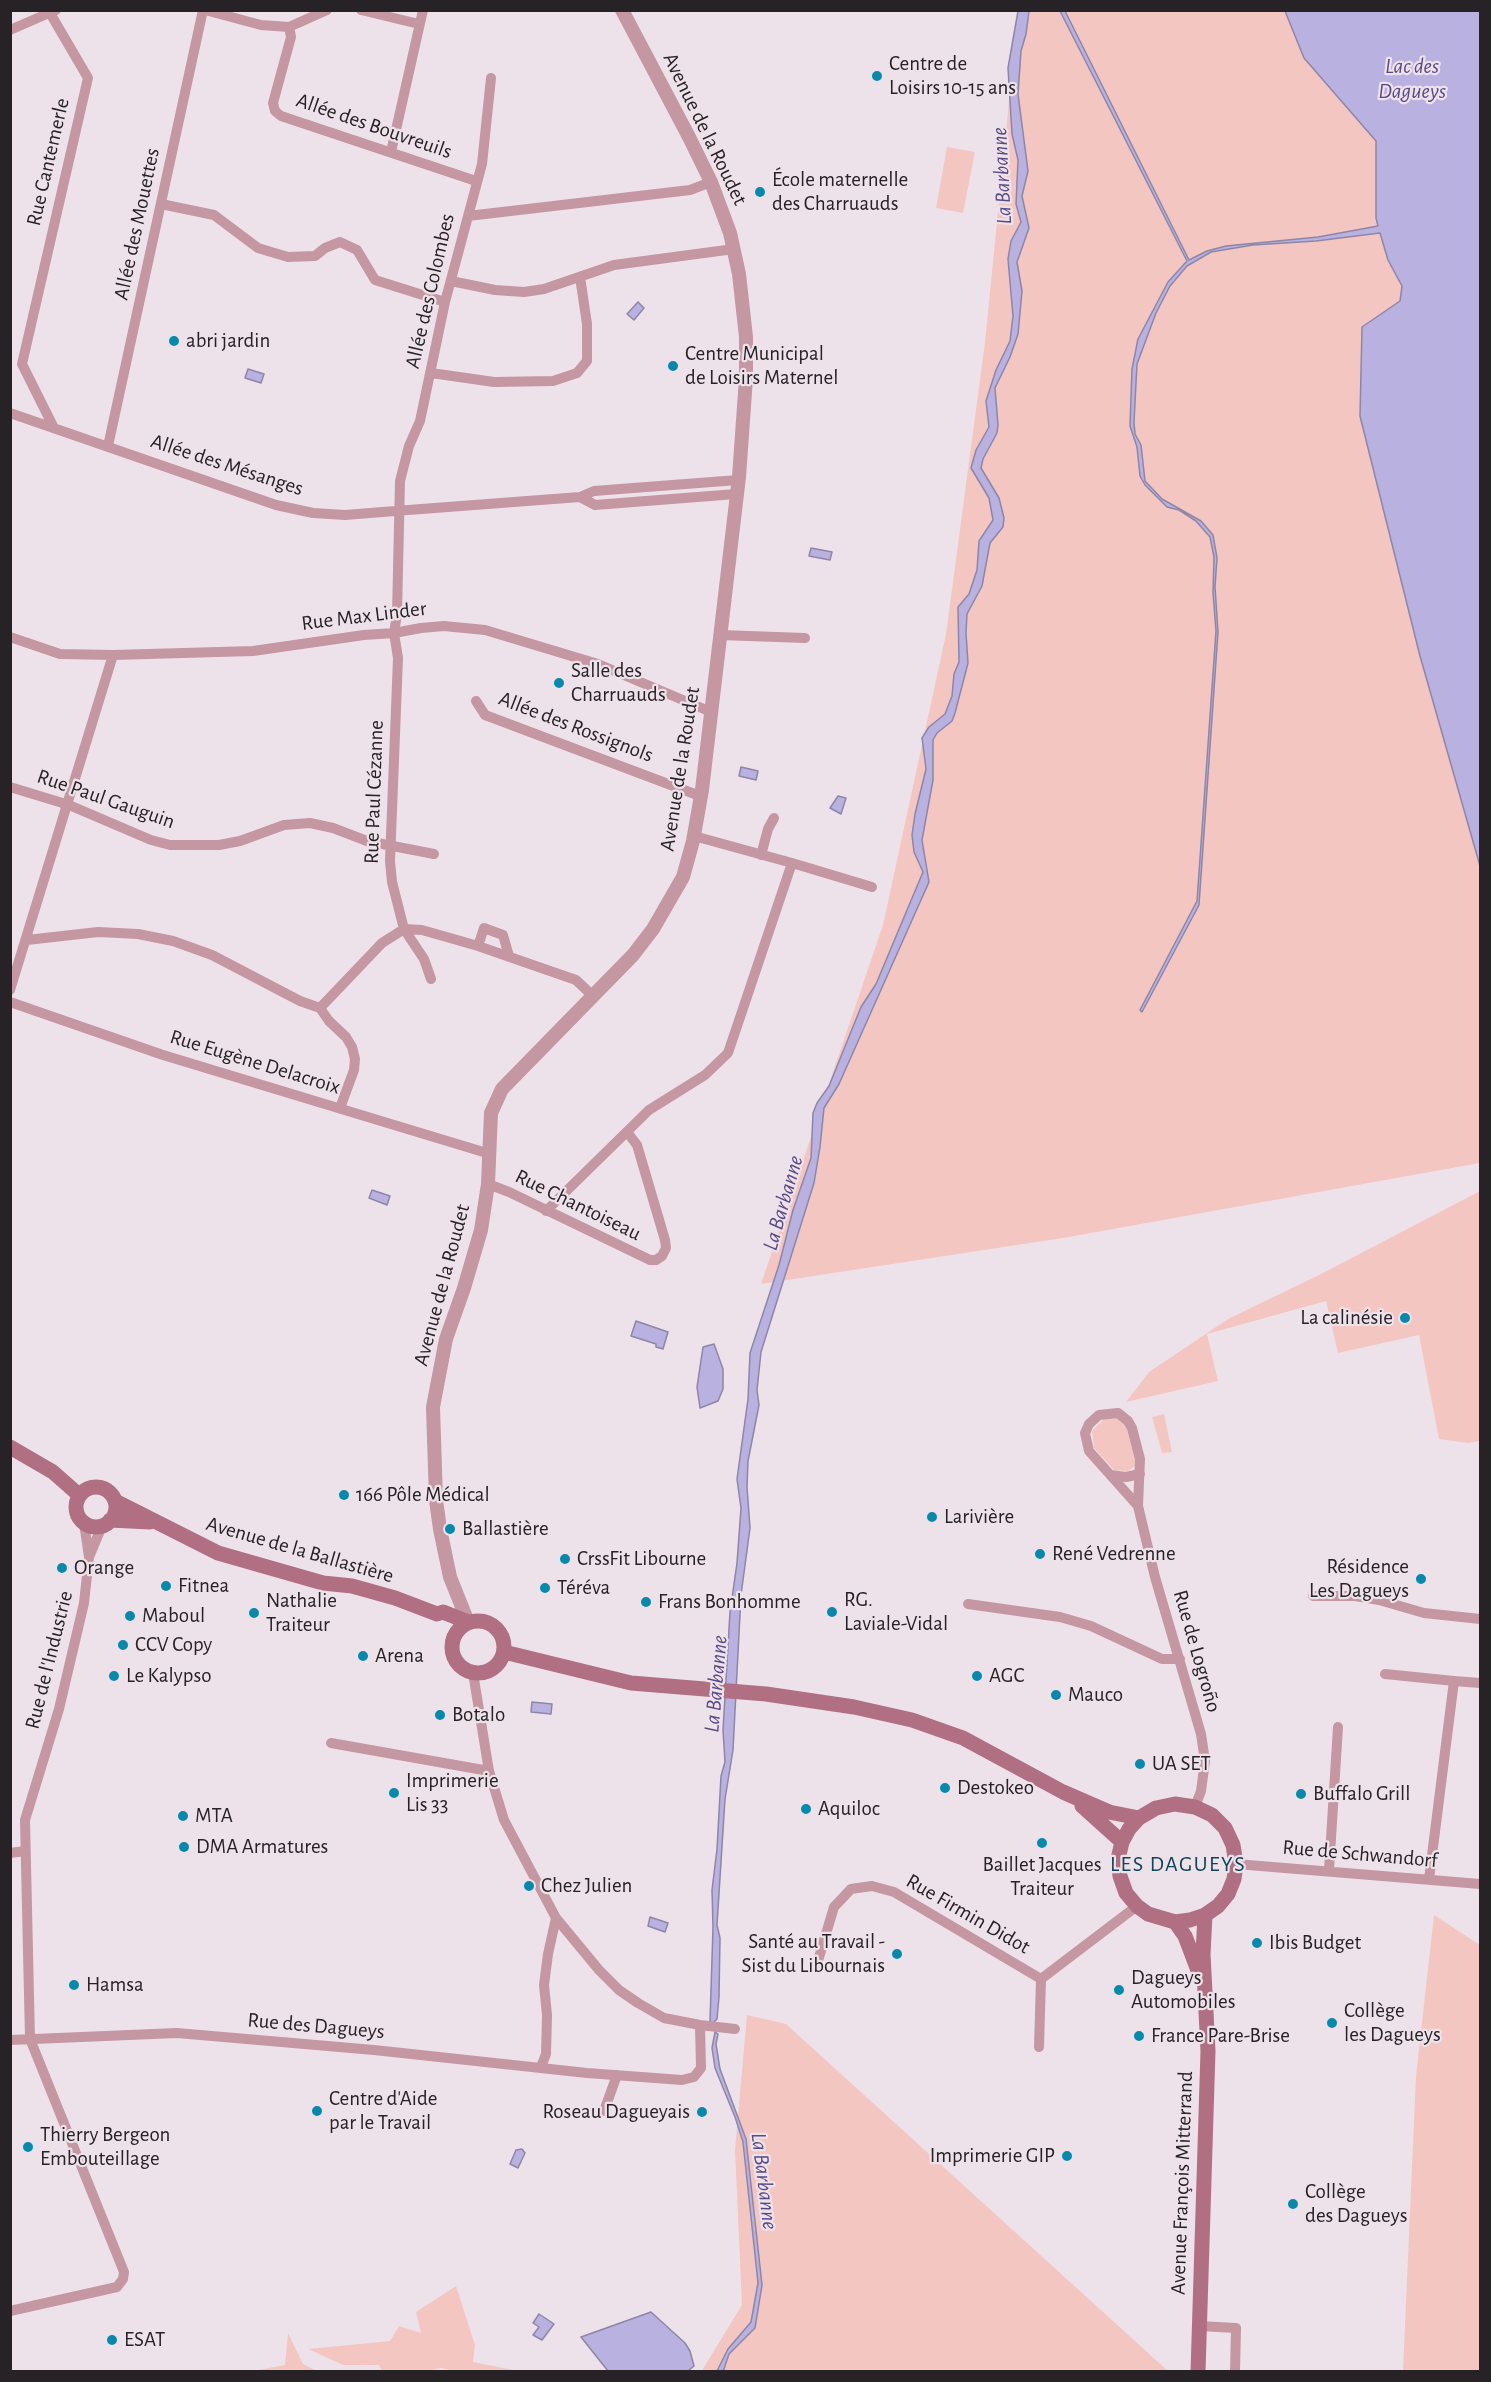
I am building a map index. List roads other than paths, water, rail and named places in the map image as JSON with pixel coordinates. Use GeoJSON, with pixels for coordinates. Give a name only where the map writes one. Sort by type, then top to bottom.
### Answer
{"type":"FeatureCollection","features":[{"type":"Feature","properties":{"kind":"main road"},"geometry":{"type":"LineString","coordinates":[[10,1447],[53,1472],[79,1495]]}},
{"type":"Feature","properties":{"kind":"main road"},"geometry":{"type":"LineString","coordinates":[[92,1487],[106,1490],[115,1502],[114,1515],[106,1523],[93,1527],[84,1523],[76,1510],[79,1495],[92,1487]]}},
{"type":"Feature","properties":{"kind":"main road","name":"Avenue de la Ballastière"},"geometry":{"type":"LineString","coordinates":[[115,1502],[218,1553],[323,1583],[352,1587],[395,1598],[468,1622]]}},
{"type":"Feature","properties":{"kind":"main road","name":"Avenue de la Ballastière"},"geometry":{"type":"LineString","coordinates":[[106,1523],[153,1522]]}},
{"type":"Feature","properties":{"kind":"main road"},"geometry":{"type":"LineString","coordinates":[[440,1613],[439,1620],[453,1637]]}},
{"type":"Feature","properties":{"kind":"main road"},"geometry":{"type":"LineString","coordinates":[[484,1621],[497,1629],[502,1636],[504,1652],[493,1668],[487,1671],[465,1670],[453,1658],[451,1649],[453,1637],[458,1629],[468,1622],[484,1621]]}},
{"type":"Feature","properties":{"kind":"main road"},"geometry":{"type":"LineString","coordinates":[[504,1652],[631,1683],[766,1694],[854,1707],[912,1720],[963,1738],[1063,1792],[1109,1812],[1139,1818]]}},
{"type":"Feature","properties":{"kind":"main road"},"geometry":{"type":"LineString","coordinates":[[1063,1792],[1092,1813],[1122,1842]]}},
{"type":"Feature","properties":{"kind":"main road"},"geometry":{"type":"LineString","coordinates":[[1175,1804],[1195,1807],[1212,1815],[1225,1828],[1233,1845],[1236,1864],[1234,1879],[1228,1893],[1218,1906],[1205,1915],[1175,1922],[1161,1920],[1137,1906],[1126,1893],[1120,1876],[1119,1859],[1122,1842],[1129,1829],[1139,1818],[1156,1808],[1175,1804]]}},
{"type":"Feature","properties":{"kind":"main road","name":"Avenue François Mitterrand"},"geometry":{"type":"LineString","coordinates":[[1198,2372],[1208,2051],[1203,1936],[1205,1915]]}},
{"type":"Feature","properties":{"kind":"main road","name":"Avenue François Mitterrand"},"geometry":{"type":"LineString","coordinates":[[1175,1922],[1185,1936],[1206,1996]]}},
{"type":"Feature","properties":{"kind":"street"},"geometry":{"type":"LineString","coordinates":[[204,10],[261,25],[288,27],[327,10]]}},
{"type":"Feature","properties":{"kind":"street","name":"Allée des Mouettes"},"geometry":{"type":"LineString","coordinates":[[108,446],[204,10]]}},
{"type":"Feature","properties":{"kind":"street"},"geometry":{"type":"LineString","coordinates":[[361,10],[419,24]]}},
{"type":"Feature","properties":{"kind":"street"},"geometry":{"type":"LineString","coordinates":[[391,152],[423,10]]}},
{"type":"Feature","properties":{"kind":"street","name":"Avenue de la Roudet"},"geometry":{"type":"LineString","coordinates":[[468,1622],[446,1561],[436,1500],[433,1407],[446,1339],[481,1230],[488,1184],[491,1113],[502,1089],[633,956],[653,929],[683,877],[694,836],[700,796],[737,487],[746,378],[746,337],[734,249],[726,219],[711,182],[622,10]]}},
{"type":"Feature","properties":{"kind":"street"},"geometry":{"type":"LineString","coordinates":[[10,30],[53,12]]}},
{"type":"Feature","properties":{"kind":"street","name":"Rue Cantemerle"},"geometry":{"type":"LineString","coordinates":[[53,12],[88,78],[22,364],[54,428]]}},
{"type":"Feature","properties":{"kind":"street","name":"Allée des Bouvreuils"},"geometry":{"type":"LineString","coordinates":[[288,27],[291,38],[273,103],[275,111],[281,116],[476,181]]}},
{"type":"Feature","properties":{"kind":"street","name":"Allée des Colombes"},"geometry":{"type":"LineString","coordinates":[[394,633],[397,614],[400,481],[409,446],[420,421],[451,281],[482,164],[491,78]]}},
{"type":"Feature","properties":{"kind":"street"},"geometry":{"type":"LineString","coordinates":[[468,216],[690,190],[711,182]]}},
{"type":"Feature","properties":{"kind":"street"},"geometry":{"type":"LineString","coordinates":[[161,204],[214,215],[258,248],[288,257],[315,256],[325,248],[340,242],[357,250],[375,280],[446,302]]}},
{"type":"Feature","properties":{"kind":"street"},"geometry":{"type":"LineString","coordinates":[[451,281],[495,290],[524,292],[544,289],[614,265],[734,249]]}},
{"type":"Feature","properties":{"kind":"street"},"geometry":{"type":"LineString","coordinates":[[431,373],[494,382],[553,381],[577,373],[587,361],[587,324],[580,277]]}},
{"type":"Feature","properties":{"kind":"street","name":"Allée des Mésanges"},"geometry":{"type":"LineString","coordinates":[[10,413],[276,505],[313,513],[400,511],[580,497],[595,505],[737,487]]}},
{"type":"Feature","properties":{"kind":"street","name":"Rue Max Linder"},"geometry":{"type":"LineString","coordinates":[[10,637],[60,654],[113,655],[253,651],[364,634],[394,633],[444,626],[485,630],[598,664],[711,712]]}},
{"type":"Feature","properties":{"kind":"street","name":"Rue Paul Cézanne"},"geometry":{"type":"LineString","coordinates":[[394,633],[398,658],[390,846],[392,882],[404,929],[424,960],[431,979]]}},
{"type":"Feature","properties":{"kind":"street"},"geometry":{"type":"LineString","coordinates":[[720,635],[805,638]]}},
{"type":"Feature","properties":{"kind":"street"},"geometry":{"type":"LineString","coordinates":[[10,990],[69,805],[113,655]]}},
{"type":"Feature","properties":{"kind":"street","name":"Allée des Rossignols"},"geometry":{"type":"LineString","coordinates":[[476,701],[485,716],[700,796]]}},
{"type":"Feature","properties":{"kind":"street","name":"Rue Paul Gauguin"},"geometry":{"type":"LineString","coordinates":[[10,787],[69,805],[151,840],[170,844],[219,845],[240,841],[284,825],[310,823],[333,828],[367,841],[434,854]]}},
{"type":"Feature","properties":{"kind":"street"},"geometry":{"type":"LineString","coordinates":[[761,855],[768,829],[774,818]]}},
{"type":"Feature","properties":{"kind":"street"},"geometry":{"type":"LineString","coordinates":[[694,836],[872,887]]}},
{"type":"Feature","properties":{"kind":"street"},"geometry":{"type":"LineString","coordinates":[[546,1211],[649,1110],[705,1075],[728,1053],[792,863]]}},
{"type":"Feature","properties":{"kind":"street"},"geometry":{"type":"LineString","coordinates":[[478,946],[484,928],[503,935],[509,956]]}},
{"type":"Feature","properties":{"kind":"street"},"geometry":{"type":"LineString","coordinates":[[320,1008],[381,943],[404,929],[422,930],[509,956],[576,980],[594,997]]}},
{"type":"Feature","properties":{"kind":"street"},"geometry":{"type":"LineString","coordinates":[[27,940],[98,932],[138,934],[173,941],[212,955],[300,1001],[320,1008],[329,1021],[346,1037],[356,1059],[340,1107]]}},
{"type":"Feature","properties":{"kind":"street","name":"Rue Eugène Delacroix"},"geometry":{"type":"LineString","coordinates":[[10,1002],[163,1055],[490,1154]]}},
{"type":"Feature","properties":{"kind":"street","name":"Rue Chantoiseau"},"geometry":{"type":"LineString","coordinates":[[488,1184],[650,1260],[662,1256],[666,1248],[665,1240],[637,1145],[627,1132]]}},
{"type":"Feature","properties":{"kind":"street","name":"Rue de Logroño"},"geometry":{"type":"LineString","coordinates":[[1138,1506],[1111,1475],[1097,1463],[1089,1451],[1085,1433],[1093,1419],[1106,1413],[1118,1413],[1128,1420],[1140,1460],[1138,1506],[1155,1577],[1200,1734],[1205,1761],[1201,1791],[1195,1807]]}},
{"type":"Feature","properties":{"kind":"street"},"geometry":{"type":"LineString","coordinates":[[1111,1475],[1126,1477],[1140,1474]]}},
{"type":"Feature","properties":{"kind":"street","name":"Rue de l'Industrie"},"geometry":{"type":"LineString","coordinates":[[10,2311],[117,2287],[123,2279],[124,2272],[30,2039],[25,1821],[59,1709],[84,1603],[89,1557],[84,1523]]}},
{"type":"Feature","properties":{"kind":"street","name":"Rue de l'Industrie"},"geometry":{"type":"LineString","coordinates":[[89,1557],[106,1523]]}},
{"type":"Feature","properties":{"kind":"street"},"geometry":{"type":"LineString","coordinates":[[440,1613],[457,1596]]}},
{"type":"Feature","properties":{"kind":"street"},"geometry":{"type":"LineString","coordinates":[[1313,1596],[1355,1596],[1379,1600],[1424,1613],[1480,1619]]}},
{"type":"Feature","properties":{"kind":"street"},"geometry":{"type":"LineString","coordinates":[[968,1604],[1060,1617],[1091,1626],[1162,1659],[1180,1659]]}},
{"type":"Feature","properties":{"kind":"street"},"geometry":{"type":"LineString","coordinates":[[473,1672],[489,1771],[504,1820],[556,1918],[599,1970],[619,1990],[664,2018],[735,2029]]}},
{"type":"Feature","properties":{"kind":"street"},"geometry":{"type":"LineString","coordinates":[[1385,1674],[1480,1683]]}},
{"type":"Feature","properties":{"kind":"street"},"geometry":{"type":"LineString","coordinates":[[1429,1880],[1454,1681]]}},
{"type":"Feature","properties":{"kind":"street"},"geometry":{"type":"LineString","coordinates":[[1329,1870],[1338,1726]]}},
{"type":"Feature","properties":{"kind":"street"},"geometry":{"type":"LineString","coordinates":[[331,1743],[489,1771]]}},
{"type":"Feature","properties":{"kind":"street"},"geometry":{"type":"LineString","coordinates":[[10,1853],[26,1851]]}},
{"type":"Feature","properties":{"kind":"street","name":"Rue de Schwandorf"},"geometry":{"type":"LineString","coordinates":[[1236,1864],[1480,1884]]}},
{"type":"Feature","properties":{"kind":"street","name":"Rue Firmin Didot"},"geometry":{"type":"LineString","coordinates":[[817,1964],[834,1907],[851,1889],[872,1886],[894,1892],[1041,1978]]}},
{"type":"Feature","properties":{"kind":"street","name":"Rue Firmin Didot"},"geometry":{"type":"LineString","coordinates":[[1041,1978],[1137,1906]]}},
{"type":"Feature","properties":{"kind":"street"},"geometry":{"type":"LineString","coordinates":[[540,2067],[546,2054],[547,2015],[544,1985],[556,1918]]}},
{"type":"Feature","properties":{"kind":"street","name":"Rue Firmin Didot"},"geometry":{"type":"LineString","coordinates":[[1039,2047],[1041,1978]]}},
{"type":"Feature","properties":{"kind":"street","name":"Rue des Dagueys"},"geometry":{"type":"LineString","coordinates":[[10,2040],[177,2033],[682,2080],[694,2077],[701,2068],[700,2025]]}},
{"type":"Feature","properties":{"kind":"street"},"geometry":{"type":"LineString","coordinates":[[604,2111],[617,2075]]}},
{"type":"Feature","properties":{"kind":"street"},"geometry":{"type":"LineString","coordinates":[[1199,2326],[1236,2328],[1235,2372]]}},
{"type":"Feature","properties":{"kind":"water"},"geometry":{"type":"Polygon","coordinates":[[[1018,11],[1029,11],[1021,51],[1018,94],[1028,171],[1022,196],[1029,228],[1017,262],[1022,291],[1018,334],[995,388],[997,433],[983,459],[981,468],[999,498],[1004,518],[1003,527],[990,543],[982,586],[967,614],[968,663],[955,713],[952,721],[937,733],[933,740],[933,780],[922,840],[929,882],[839,1084],[824,1108],[814,1183],[761,1352],[757,1390],[759,1405],[748,1461],[750,1528],[741,1595],[733,1750],[725,1799],[717,1925],[720,1938],[719,1997],[717,2019],[713,2023],[710,2021],[712,1890],[721,1776],[725,1762],[723,1730],[730,1612],[737,1563],[741,1508],[737,1479],[748,1399],[750,1353],[811,1158],[813,1113],[829,1086],[861,1007],[876,984],[923,872],[914,852],[912,835],[926,769],[922,738],[929,727],[945,714],[952,696],[954,674],[959,662],[958,607],[969,594],[977,570],[979,541],[993,520],[989,498],[971,468],[976,450],[989,427],[986,401],[996,370],[1010,341],[1013,316],[1008,259],[1011,241],[1021,222],[1016,204],[1018,160],[1012,134],[1008,68],[1018,11]]]}},
{"type":"Feature","properties":{"kind":"water","name":"Lac des Dagueys"},"geometry":{"type":"Polygon","coordinates":[[[1060,11],[1065,11],[1189,260],[1207,251],[1226,246],[1318,237],[1378,226],[1376,218],[1376,141],[1304,58],[1285,11],[1480,11],[1480,866],[1420,656],[1360,416],[1362,327],[1400,301],[1402,286],[1388,260],[1380,233],[1316,241],[1253,245],[1211,252],[1187,266],[1170,286],[1156,313],[1137,364],[1134,422],[1135,434],[1141,445],[1145,481],[1162,499],[1201,521],[1213,535],[1217,558],[1215,587],[1218,632],[1199,905],[1142,1012],[1140,1010],[1197,901],[1216,631],[1213,593],[1214,557],[1210,537],[1196,521],[1179,510],[1167,507],[1145,485],[1140,476],[1137,447],[1130,426],[1132,369],[1138,339],[1168,282],[1187,261],[1060,11]]]}},
{"type":"Feature","properties":{"kind":"water"},"geometry":{"type":"Polygon","coordinates":[[[638,302],[644,308],[634,320],[627,314],[638,302]]]}},
{"type":"Feature","properties":{"kind":"water"},"geometry":{"type":"Polygon","coordinates":[[[248,369],[264,374],[261,383],[245,378],[248,369]]]}},
{"type":"Feature","properties":{"kind":"water"},"geometry":{"type":"Polygon","coordinates":[[[811,548],[832,552],[830,560],[809,556],[811,548]]]}},
{"type":"Feature","properties":{"kind":"water"},"geometry":{"type":"Polygon","coordinates":[[[741,767],[758,771],[756,780],[739,776],[741,767]]]}},
{"type":"Feature","properties":{"kind":"water"},"geometry":{"type":"Polygon","coordinates":[[[838,796],[846,798],[841,814],[830,808],[838,796]]]}},
{"type":"Feature","properties":{"kind":"water"},"geometry":{"type":"Polygon","coordinates":[[[372,1190],[390,1196],[387,1205],[369,1198],[372,1190]]]}},
{"type":"Feature","properties":{"kind":"water"},"geometry":{"type":"Polygon","coordinates":[[[636,1321],[668,1332],[663,1349],[656,1347],[656,1344],[631,1336],[636,1321]]]}},
{"type":"Feature","properties":{"kind":"water"},"geometry":{"type":"Polygon","coordinates":[[[714,1344],[723,1369],[723,1389],[718,1401],[700,1408],[697,1387],[703,1347],[714,1344]]]}},
{"type":"Feature","properties":{"kind":"water"},"geometry":{"type":"Polygon","coordinates":[[[532,1702],[552,1704],[551,1714],[531,1712],[532,1702]]]}},
{"type":"Feature","properties":{"kind":"water"},"geometry":{"type":"Polygon","coordinates":[[[650,1917],[668,1923],[665,1932],[648,1926],[650,1917]]]}},
{"type":"Feature","properties":{"kind":"water"},"geometry":{"type":"Polygon","coordinates":[[[715,2032],[718,2034],[716,2044],[720,2069],[746,2139],[762,2285],[755,2328],[729,2354],[723,2372],[717,2371],[728,2349],[751,2322],[758,2283],[743,2142],[715,2068],[712,2048],[715,2032]]]}},
{"type":"Feature","properties":{"kind":"water"},"geometry":{"type":"Polygon","coordinates":[[[522,2149],[525,2153],[518,2168],[510,2164],[516,2150],[522,2149]]]}},
{"type":"Feature","properties":{"kind":"water"},"geometry":{"type":"Polygon","coordinates":[[[651,2312],[685,2343],[694,2366],[688,2371],[608,2371],[581,2337],[651,2312]]]}},
{"type":"Feature","properties":{"kind":"water"},"geometry":{"type":"Polygon","coordinates":[[[539,2314],[554,2324],[542,2340],[533,2335],[539,2327],[533,2323],[539,2314]]]}},
{"type":"Feature","properties":{"kind":"place","name":"Centre de Loisirs 10-15 ans"},"geometry":{"type":"Point","coordinates":[877,76]}},
{"type":"Feature","properties":{"kind":"place","name":"École maternelle des Charruauds"},"geometry":{"type":"Point","coordinates":[760,192]}},
{"type":"Feature","properties":{"kind":"place","name":"abri jardin"},"geometry":{"type":"Point","coordinates":[174,341]}},
{"type":"Feature","properties":{"kind":"place","name":"Centre Municipal de Loisirs Maternel"},"geometry":{"type":"Point","coordinates":[673,366]}},
{"type":"Feature","properties":{"kind":"place","name":"Salle des Charruauds"},"geometry":{"type":"Point","coordinates":[559,683]}},
{"type":"Feature","properties":{"kind":"place","name":"La calinésie"},"geometry":{"type":"Point","coordinates":[1405,1318]}},
{"type":"Feature","properties":{"kind":"place","name":"166 Pôle Médical"},"geometry":{"type":"Point","coordinates":[344,1495]}},
{"type":"Feature","properties":{"kind":"place","name":"Larivière"},"geometry":{"type":"Point","coordinates":[932,1517]}},
{"type":"Feature","properties":{"kind":"place","name":"Ballastière"},"geometry":{"type":"Point","coordinates":[450,1529]}},
{"type":"Feature","properties":{"kind":"place","name":"René Vedrenne"},"geometry":{"type":"Point","coordinates":[1040,1554]}},
{"type":"Feature","properties":{"kind":"place","name":"CrssFit Libourne"},"geometry":{"type":"Point","coordinates":[565,1559]}},
{"type":"Feature","properties":{"kind":"place","name":"Orange"},"geometry":{"type":"Point","coordinates":[62,1568]}},
{"type":"Feature","properties":{"kind":"place","name":"Résidence Les Dagueys"},"geometry":{"type":"Point","coordinates":[1421,1579]}},
{"type":"Feature","properties":{"kind":"place","name":"Fitnea"},"geometry":{"type":"Point","coordinates":[166,1586]}},
{"type":"Feature","properties":{"kind":"place","name":"Téréva"},"geometry":{"type":"Point","coordinates":[545,1588]}},
{"type":"Feature","properties":{"kind":"place","name":"Frans Bonhomme"},"geometry":{"type":"Point","coordinates":[646,1602]}},
{"type":"Feature","properties":{"kind":"place","name":"RG. Laviale-Vidal"},"geometry":{"type":"Point","coordinates":[832,1612]}},
{"type":"Feature","properties":{"kind":"place","name":"Nathalie Traiteur"},"geometry":{"type":"Point","coordinates":[254,1613]}},
{"type":"Feature","properties":{"kind":"place","name":"Maboul"},"geometry":{"type":"Point","coordinates":[130,1616]}},
{"type":"Feature","properties":{"kind":"place","name":"CCV Copy"},"geometry":{"type":"Point","coordinates":[123,1645]}},
{"type":"Feature","properties":{"kind":"place","name":"Arena"},"geometry":{"type":"Point","coordinates":[363,1656]}},
{"type":"Feature","properties":{"kind":"place","name":"Le Kalypso"},"geometry":{"type":"Point","coordinates":[114,1676]}},
{"type":"Feature","properties":{"kind":"place","name":"AGC"},"geometry":{"type":"Point","coordinates":[977,1676]}},
{"type":"Feature","properties":{"kind":"place","name":"Mauco"},"geometry":{"type":"Point","coordinates":[1056,1695]}},
{"type":"Feature","properties":{"kind":"place","name":"Botalo"},"geometry":{"type":"Point","coordinates":[440,1715]}},
{"type":"Feature","properties":{"kind":"place","name":"UA SET"},"geometry":{"type":"Point","coordinates":[1140,1764]}},
{"type":"Feature","properties":{"kind":"place","name":"Destokeo"},"geometry":{"type":"Point","coordinates":[945,1788]}},
{"type":"Feature","properties":{"kind":"place","name":"Imprimerie Lis 33"},"geometry":{"type":"Point","coordinates":[394,1793]}},
{"type":"Feature","properties":{"kind":"place","name":"Buffalo Grill"},"geometry":{"type":"Point","coordinates":[1301,1794]}},
{"type":"Feature","properties":{"kind":"place","name":"Aquiloc"},"geometry":{"type":"Point","coordinates":[806,1809]}},
{"type":"Feature","properties":{"kind":"place","name":"MTA"},"geometry":{"type":"Point","coordinates":[183,1816]}},
{"type":"Feature","properties":{"kind":"place","name":"Baillet Jacques Traiteur"},"geometry":{"type":"Point","coordinates":[1042,1843]}},
{"type":"Feature","properties":{"kind":"place","name":"DMA Armatures"},"geometry":{"type":"Point","coordinates":[184,1847]}},
{"type":"Feature","properties":{"kind":"place","name":"Chez Julien"},"geometry":{"type":"Point","coordinates":[529,1886]}},
{"type":"Feature","properties":{"kind":"place","name":"Ibis Budget"},"geometry":{"type":"Point","coordinates":[1257,1943]}},
{"type":"Feature","properties":{"kind":"place","name":"Santé au Travail - Sist du Libournais"},"geometry":{"type":"Point","coordinates":[897,1954]}},
{"type":"Feature","properties":{"kind":"place","name":"Hamsa"},"geometry":{"type":"Point","coordinates":[74,1985]}},
{"type":"Feature","properties":{"kind":"place","name":"Dagueys Automobiles"},"geometry":{"type":"Point","coordinates":[1119,1990]}},
{"type":"Feature","properties":{"kind":"place","name":"Collège les Dagueys"},"geometry":{"type":"Point","coordinates":[1332,2023]}},
{"type":"Feature","properties":{"kind":"place","name":"France Pare-Brise"},"geometry":{"type":"Point","coordinates":[1139,2036]}},
{"type":"Feature","properties":{"kind":"place","name":"Centre d'Aide par le Travail"},"geometry":{"type":"Point","coordinates":[317,2111]}},
{"type":"Feature","properties":{"kind":"place","name":"Roseau Dagueyais"},"geometry":{"type":"Point","coordinates":[702,2112]}},
{"type":"Feature","properties":{"kind":"place","name":"Thierry Bergeon Embouteillage"},"geometry":{"type":"Point","coordinates":[28,2147]}},
{"type":"Feature","properties":{"kind":"place","name":"Imprimerie GIP"},"geometry":{"type":"Point","coordinates":[1067,2156]}},
{"type":"Feature","properties":{"kind":"place","name":"Collège des Dagueys"},"geometry":{"type":"Point","coordinates":[1293,2204]}},
{"type":"Feature","properties":{"kind":"place","name":"ESAT"},"geometry":{"type":"Point","coordinates":[112,2340]}},
{"type":"Feature","properties":{"kind":"district","name":"LES DAGUEYS"},"geometry":{"type":"Point","coordinates":[1178,1864]}},
{"type":"Feature","properties":{"kind":"water label","name":"La Barbanne"},"geometry":{"type":"Point","coordinates":[1002,176]}},
{"type":"Feature","properties":{"kind":"water label","name":"La Barbanne"},"geometry":{"type":"Point","coordinates":[783,1203]}},
{"type":"Feature","properties":{"kind":"water label","name":"La Barbanne"},"geometry":{"type":"Point","coordinates":[716,1684]}},
{"type":"Feature","properties":{"kind":"water label","name":"La Barbanne"},"geometry":{"type":"Point","coordinates":[764,2181]}}]}
